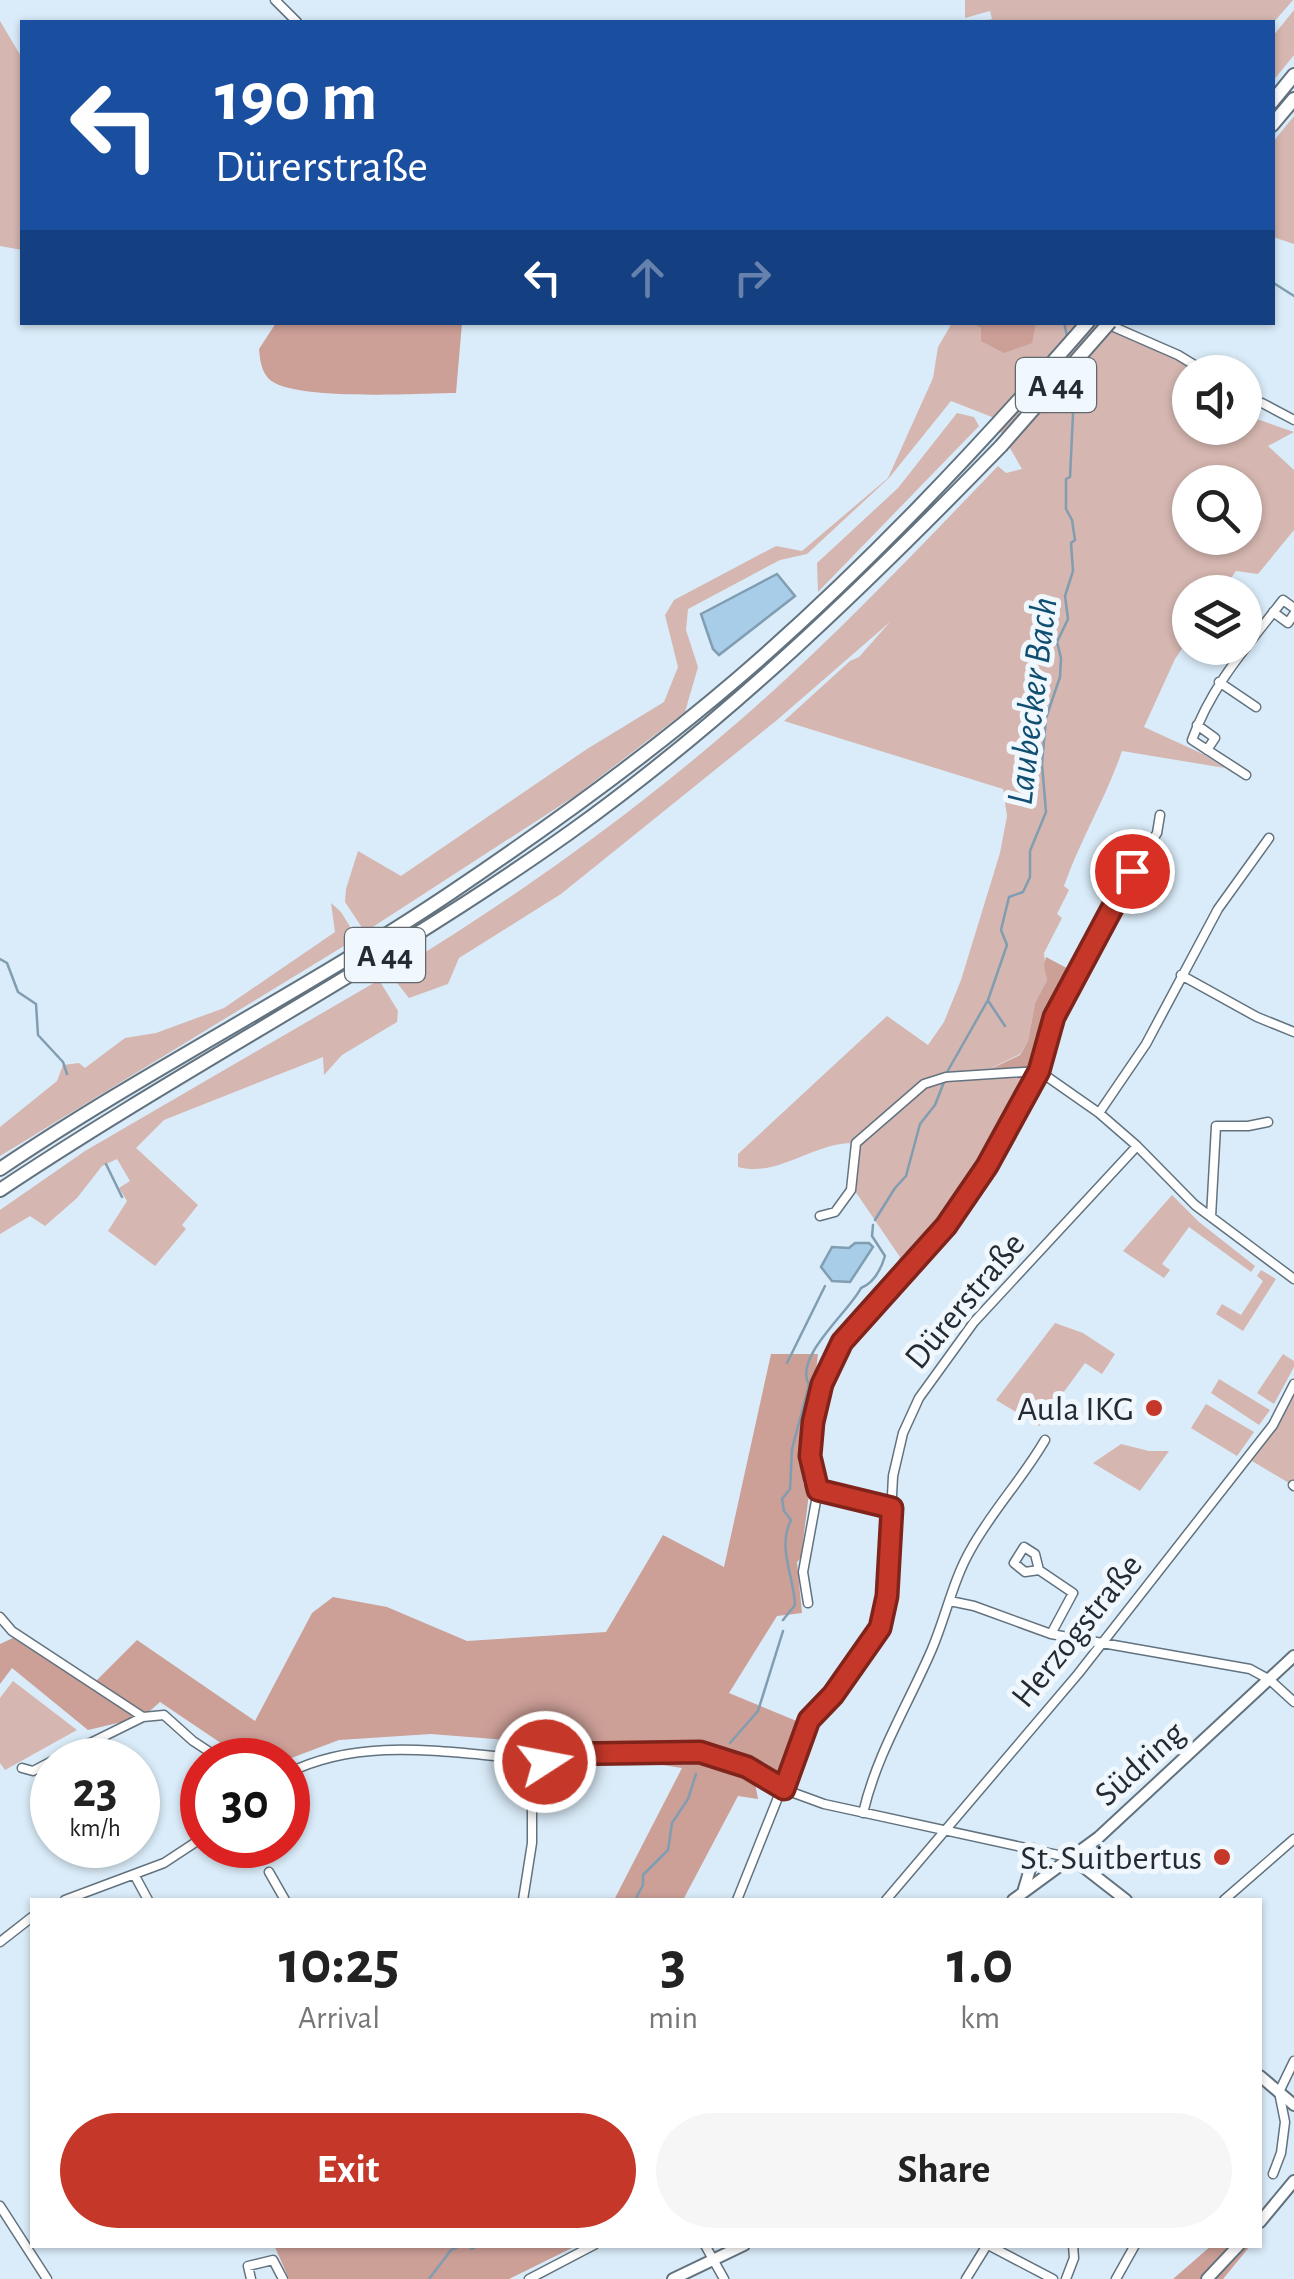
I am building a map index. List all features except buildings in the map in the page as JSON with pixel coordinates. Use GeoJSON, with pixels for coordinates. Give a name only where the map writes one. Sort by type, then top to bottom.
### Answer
{"type":"FeatureCollection","features":[{"type":"Feature","properties":{"kind":"highway"},"geometry":{"type":"LineString","coordinates":[[1275,98],[1294,74]]}},
{"type":"Feature","properties":{"kind":"highway"},"geometry":{"type":"LineString","coordinates":[[1275,121],[1294,99]]}},
{"type":"Feature","properties":{"kind":"highway","name":"A 44"},"geometry":{"type":"LineString","coordinates":[[0,1169],[306,986],[560,817],[738,678],[886,539],[988,434],[1085,325]]}},
{"type":"Feature","properties":{"kind":"highway","name":"A 44"},"geometry":{"type":"LineString","coordinates":[[0,1190],[372,963],[571,831],[749,690],[899,552],[1001,446],[1103,325]]}},
{"type":"Feature","properties":{"kind":"street"},"geometry":{"type":"LineString","coordinates":[[275,0],[295,20]]}},
{"type":"Feature","properties":{"kind":"street"},"geometry":{"type":"LineString","coordinates":[[1113,325],[1178,355]]}},
{"type":"Feature","properties":{"kind":"street"},"geometry":{"type":"LineString","coordinates":[[1262,403],[1294,420]]}},
{"type":"Feature","properties":{"kind":"street"},"geometry":{"type":"LineString","coordinates":[[1246,775],[1192,740],[1219,682],[1283,600],[1294,611],[1288,622],[1274,612]]}},
{"type":"Feature","properties":{"kind":"street"},"geometry":{"type":"LineString","coordinates":[[1219,682],[1256,707]]}},
{"type":"Feature","properties":{"kind":"street"},"geometry":{"type":"LineString","coordinates":[[1197,726],[1215,738],[1207,750]]}},
{"type":"Feature","properties":{"kind":"street"},"geometry":{"type":"LineString","coordinates":[[808,1603],[802,1572],[818,1490],[810,1456],[822,1384],[842,1342],[946,1226],[987,1166],[1039,1071],[1054,1017],[1092,940],[1157,833],[1160,815]]}},
{"type":"Feature","properties":{"kind":"street"},"geometry":{"type":"LineString","coordinates":[[1099,1113],[1146,1044],[1218,909],[1269,838]]}},
{"type":"Feature","properties":{"kind":"street"},"geometry":{"type":"LineString","coordinates":[[1181,975],[1256,1017],[1294,1032]]}},
{"type":"Feature","properties":{"kind":"street"},"geometry":{"type":"LineString","coordinates":[[820,1216],[835,1212],[851,1190],[856,1142],[924,1084],[946,1077],[1039,1071],[1099,1113],[1195,1205],[1294,1279]]}},
{"type":"Feature","properties":{"kind":"street"},"geometry":{"type":"LineString","coordinates":[[1210,1217],[1216,1126],[1268,1122]]}},
{"type":"Feature","properties":{"kind":"street","name":"Dürerstraße"},"geometry":{"type":"LineString","coordinates":[[739,1898],[809,1720],[833,1695],[880,1628],[887,1596],[893,1476],[904,1433],[919,1398],[974,1322],[1137,1146]]}},
{"type":"Feature","properties":{"kind":"street","name":"Herzogstraße"},"geometry":{"type":"LineString","coordinates":[[888,1898],[1101,1645],[1272,1425],[1294,1384]]}},
{"type":"Feature","properties":{"kind":"street"},"geometry":{"type":"LineString","coordinates":[[862,1813],[870,1781],[931,1652],[957,1576],[972,1546],[1045,1440]]}},
{"type":"Feature","properties":{"kind":"street"},"geometry":{"type":"LineString","coordinates":[[818,1490],[892,1508]]}},
{"type":"Feature","properties":{"kind":"street"},"geometry":{"type":"LineString","coordinates":[[1039,1570],[1072,1594],[1051,1634]]}},
{"type":"Feature","properties":{"kind":"street"},"geometry":{"type":"LineString","coordinates":[[950,1601],[1051,1634],[1240,1667],[1270,1680],[1294,1702]]}},
{"type":"Feature","properties":{"kind":"street"},"geometry":{"type":"LineString","coordinates":[[0,1617],[12,1631],[143,1717]]}},
{"type":"Feature","properties":{"kind":"street","name":"Südring"},"geometry":{"type":"LineString","coordinates":[[1020,1896],[1099,1837],[1294,1656]]}},
{"type":"Feature","properties":{"kind":"street"},"geometry":{"type":"LineString","coordinates":[[101,1738],[143,1717],[164,1715],[189,1738]]}},
{"type":"Feature","properties":{"kind":"street"},"geometry":{"type":"LineString","coordinates":[[532,1773],[522,1768],[519,1758],[531,1746],[545,1756],[700,1752],[747,1767],[784,1789],[824,1804],[1072,1858],[1123,1898]]}},
{"type":"Feature","properties":{"kind":"street"},"geometry":{"type":"LineString","coordinates":[[310,1764],[332,1755],[400,1748],[519,1758]]}},
{"type":"Feature","properties":{"kind":"street"},"geometry":{"type":"LineString","coordinates":[[532,1773],[543,1768],[545,1756]]}},
{"type":"Feature","properties":{"kind":"street"},"geometry":{"type":"LineString","coordinates":[[22,1768],[30,1770]]}},
{"type":"Feature","properties":{"kind":"street"},"geometry":{"type":"LineString","coordinates":[[523,1898],[532,1843],[532,1773]]}},
{"type":"Feature","properties":{"kind":"street"},"geometry":{"type":"LineString","coordinates":[[1226,1898],[1294,1839]]}},
{"type":"Feature","properties":{"kind":"street"},"geometry":{"type":"LineString","coordinates":[[1020,1896],[1034,1860],[1032,1849]]}},
{"type":"Feature","properties":{"kind":"street"},"geometry":{"type":"LineString","coordinates":[[71,1898],[135,1876],[180,1852]]}},
{"type":"Feature","properties":{"kind":"street"},"geometry":{"type":"LineString","coordinates":[[269,1872],[284,1898]]}},
{"type":"Feature","properties":{"kind":"street"},"geometry":{"type":"LineString","coordinates":[[135,1876],[147,1898]]}},
{"type":"Feature","properties":{"kind":"street"},"geometry":{"type":"LineString","coordinates":[[0,1942],[30,1919]]}},
{"type":"Feature","properties":{"kind":"street"},"geometry":{"type":"LineString","coordinates":[[1273,2174],[1281,2153],[1285,2122],[1280,2092],[1294,2061]]}},
{"type":"Feature","properties":{"kind":"street"},"geometry":{"type":"LineString","coordinates":[[1262,2078],[1294,2106]]}},
{"type":"Feature","properties":{"kind":"street"},"geometry":{"type":"LineString","coordinates":[[1262,2220],[1294,2181]]}},
{"type":"Feature","properties":{"kind":"street"},"geometry":{"type":"LineString","coordinates":[[0,2206],[47,2279]]}},
{"type":"Feature","properties":{"kind":"street"},"geometry":{"type":"LineString","coordinates":[[529,2279],[588,2248]]}},
{"type":"Feature","properties":{"kind":"street"},"geometry":{"type":"LineString","coordinates":[[707,2248],[724,2279]]}},
{"type":"Feature","properties":{"kind":"street"},"geometry":{"type":"LineString","coordinates":[[673,2279],[738,2248]]}},
{"type":"Feature","properties":{"kind":"street"},"geometry":{"type":"LineString","coordinates":[[966,2279],[985,2248]]}},
{"type":"Feature","properties":{"kind":"street"},"geometry":{"type":"LineString","coordinates":[[993,2248],[1053,2279]]}},
{"type":"Feature","properties":{"kind":"street"},"geometry":{"type":"LineString","coordinates":[[1066,2279],[1074,2258],[1073,2248]]}},
{"type":"Feature","properties":{"kind":"street"},"geometry":{"type":"LineString","coordinates":[[1116,2279],[1133,2248]]}},
{"type":"Feature","properties":{"kind":"street"},"geometry":{"type":"LineString","coordinates":[[1207,2279],[1236,2248]]}},
{"type":"Feature","properties":{"kind":"street"},"geometry":{"type":"LineString","coordinates":[[251,2279],[248,2266],[273,2260],[280,2278]]}},
{"type":"Feature","properties":{"kind":"shaded area"},"geometry":{"type":"Polygon","coordinates":[[[965,0],[1293,0],[1275,21],[988,20],[992,19],[990,11],[965,18],[965,0]]]}},
{"type":"Feature","properties":{"kind":"shaded area"},"geometry":{"type":"Polygon","coordinates":[[[1294,10],[1294,55],[1275,79],[1275,34],[1294,10]]]}},
{"type":"Feature","properties":{"kind":"shaded area"},"geometry":{"type":"Polygon","coordinates":[[[0,21],[20,55],[20,250],[0,246],[0,21]]]}},
{"type":"Feature","properties":{"kind":"shaded area"},"geometry":{"type":"Polygon","coordinates":[[[1294,116],[1294,244],[1275,238],[1275,140],[1294,116]]]}},
{"type":"Feature","properties":{"kind":"shaded area"},"geometry":{"type":"Polygon","coordinates":[[[275,325],[462,325],[456,393],[327,393],[281,386],[266,375],[259,349],[275,325]]]}},
{"type":"Feature","properties":{"kind":"shaded area"},"geometry":{"type":"Polygon","coordinates":[[[951,325],[976,325],[981,328],[982,341],[1031,343],[1036,325],[1105,325],[1173,355],[1172,445],[1262,445],[1262,421],[1294,432],[1268,446],[1294,470],[1294,530],[1258,574],[1236,571],[1233,575],[1172,575],[1172,665],[1144,727],[1225,768],[1122,751],[1064,886],[1069,890],[1057,914],[1062,918],[1044,953],[1047,980],[1035,1003],[1028,1041],[1020,1054],[978,1075],[1039,1071],[1017,1114],[946,1226],[899,1279],[893,1271],[900,1257],[855,1191],[856,1143],[826,1147],[768,1168],[738,1167],[738,1154],[887,1016],[928,1045],[944,1022],[961,980],[1000,853],[1007,816],[1003,789],[784,721],[859,657],[890,622],[777,720],[561,894],[459,958],[448,984],[409,998],[390,974],[532,882],[668,781],[817,650],[998,466],[1006,473],[1022,469],[992,417],[951,401],[889,478],[807,554],[780,560],[688,609],[686,630],[698,667],[685,712],[575,796],[365,932],[345,902],[358,851],[401,876],[587,749],[664,702],[678,667],[665,615],[674,600],[776,546],[802,551],[888,478],[933,378],[938,347],[951,325]]]}},
{"type":"Feature","properties":{"kind":"shaded area"},"geometry":{"type":"Polygon","coordinates":[[[976,325],[1036,325],[1032,343],[1004,353],[981,341],[981,328],[976,325]]]}},
{"type":"Feature","properties":{"kind":"shaded area"},"geometry":{"type":"Polygon","coordinates":[[[957,413],[974,417],[979,426],[818,592],[817,563],[898,488],[957,413]]]}},
{"type":"Feature","properties":{"kind":"shaded area"},"geometry":{"type":"Polygon","coordinates":[[[331,903],[357,938],[0,1156],[0,1127],[57,1081],[63,1065],[79,1063],[85,1068],[125,1038],[156,1033],[224,1008],[335,932],[331,903]]]}},
{"type":"Feature","properties":{"kind":"shaded area"},"geometry":{"type":"Polygon","coordinates":[[[1046,957],[1076,973],[1054,1017],[1039,1071],[974,1077],[1020,1055],[1028,1041],[1035,1003],[1047,980],[1046,957]]]}},
{"type":"Feature","properties":{"kind":"shaded area"},"geometry":{"type":"Polygon","coordinates":[[[379,980],[398,1011],[397,1022],[342,1055],[324,1075],[323,1057],[164,1120],[136,1148],[198,1205],[182,1225],[186,1229],[155,1266],[108,1231],[127,1201],[119,1188],[130,1181],[117,1159],[102,1166],[77,1198],[45,1226],[30,1216],[0,1234],[0,1210],[85,1151],[379,980]]]}},
{"type":"Feature","properties":{"kind":"shaded area"},"geometry":{"type":"Polygon","coordinates":[[[1172,1195],[1255,1266],[1251,1272],[1189,1227],[1162,1264],[1170,1270],[1164,1278],[1123,1251],[1172,1195]]]}},
{"type":"Feature","properties":{"kind":"shaded area"},"geometry":{"type":"Polygon","coordinates":[[[1261,1270],[1276,1279],[1243,1331],[1216,1314],[1222,1304],[1241,1315],[1263,1281],[1257,1276],[1261,1270]]]}},
{"type":"Feature","properties":{"kind":"shaded area"},"geometry":{"type":"Polygon","coordinates":[[[1055,1323],[1083,1333],[1115,1354],[1102,1374],[1085,1363],[1039,1426],[996,1400],[1055,1323]]]}},
{"type":"Feature","properties":{"kind":"shaded area"},"geometry":{"type":"Polygon","coordinates":[[[771,1354],[818,1354],[803,1484],[810,1485],[801,1558],[797,1562],[802,1613],[777,1616],[729,1693],[799,1722],[778,1781],[736,1752],[704,1741],[519,1741],[431,1734],[339,1740],[310,1751],[310,1738],[213,1738],[160,1702],[143,1717],[88,1730],[12,1668],[0,1684],[0,1644],[13,1638],[90,1687],[137,1640],[255,1721],[312,1613],[333,1597],[387,1607],[467,1641],[606,1632],[663,1535],[724,1567],[771,1354]]]}},
{"type":"Feature","properties":{"kind":"shaded area"},"geometry":{"type":"Polygon","coordinates":[[[1283,1354],[1294,1361],[1294,1367],[1274,1404],[1257,1393],[1283,1354]]]}},
{"type":"Feature","properties":{"kind":"shaded area"},"geometry":{"type":"Polygon","coordinates":[[[1219,1379],[1270,1410],[1259,1425],[1211,1393],[1219,1379]]]}},
{"type":"Feature","properties":{"kind":"shaded area"},"geometry":{"type":"Polygon","coordinates":[[[1294,1384],[1294,1486],[1247,1458],[1273,1425],[1294,1384]]]}},
{"type":"Feature","properties":{"kind":"shaded area"},"geometry":{"type":"Polygon","coordinates":[[[1206,1404],[1254,1432],[1237,1456],[1191,1428],[1206,1404]]]}},
{"type":"Feature","properties":{"kind":"shaded area"},"geometry":{"type":"Polygon","coordinates":[[[1121,1444],[1169,1451],[1140,1491],[1093,1463],[1121,1444]]]}},
{"type":"Feature","properties":{"kind":"shaded area"},"geometry":{"type":"Polygon","coordinates":[[[13,1681],[77,1730],[63,1738],[30,1738],[30,1756],[5,1770],[0,1763],[0,1698],[13,1681]]]}},
{"type":"Feature","properties":{"kind":"shaded area"},"geometry":{"type":"Polygon","coordinates":[[[649,1756],[716,1763],[755,1783],[758,1799],[738,1796],[684,1898],[615,1898],[682,1768],[636,1761],[649,1756]]]}},
{"type":"Feature","properties":{"kind":"shaded area"},"geometry":{"type":"Polygon","coordinates":[[[275,2248],[572,2248],[509,2279],[289,2279],[275,2248]]]}},
{"type":"Feature","properties":{"kind":"shaded area"},"geometry":{"type":"Polygon","coordinates":[[[1209,2248],[1249,2248],[1223,2279],[1173,2279],[1209,2248]]]}},
{"type":"Feature","properties":{"kind":"water"},"geometry":{"type":"Polygon","coordinates":[[[777,574],[795,596],[719,655],[713,649],[701,614],[777,574]]]}},
{"type":"Feature","properties":{"kind":"water"},"geometry":{"type":"Polygon","coordinates":[[[855,1243],[869,1243],[873,1247],[850,1282],[832,1281],[821,1267],[832,1247],[849,1248],[855,1243]]]}},
{"type":"Feature","properties":{"kind":"waterway"},"geometry":{"type":"LineString","coordinates":[[1275,284],[1294,296]]}},
{"type":"Feature","properties":{"kind":"waterway","name":"Laubecker Bach"},"geometry":{"type":"LineString","coordinates":[[1065,325],[1067,336]]}},
{"type":"Feature","properties":{"kind":"waterway","name":"Laubecker Bach"},"geometry":{"type":"LineString","coordinates":[[946,1074],[988,1000],[1007,945],[1001,930],[1009,897],[1023,892],[1030,877],[1030,851],[1046,812],[1042,764],[1046,718],[1060,677],[1057,642],[1068,619],[1065,596],[1073,571],[1071,543],[1075,540],[1066,509],[1066,479],[1070,477],[1075,373]]}},
{"type":"Feature","properties":{"kind":"waterway"},"geometry":{"type":"LineString","coordinates":[[0,959],[7,963],[18,992],[36,1004],[38,1035],[63,1062],[67,1074]]}},
{"type":"Feature","properties":{"kind":"waterway"},"geometry":{"type":"LineString","coordinates":[[989,1002],[1005,1026]]}},
{"type":"Feature","properties":{"kind":"waterway","name":"Laubecker Bach"},"geometry":{"type":"LineString","coordinates":[[875,1220],[906,1176],[920,1124],[935,1105],[944,1082]]}},
{"type":"Feature","properties":{"kind":"waterway"},"geometry":{"type":"LineString","coordinates":[[106,1164],[122,1197]]}},
{"type":"Feature","properties":{"kind":"waterway","name":"Laubecker Bach"},"geometry":{"type":"LineString","coordinates":[[783,1620],[795,1605],[786,1552],[791,1520],[782,1499],[790,1489],[792,1449],[809,1385],[806,1374],[824,1335],[881,1266],[885,1256],[872,1236],[873,1225]]}},
{"type":"Feature","properties":{"kind":"waterway"},"geometry":{"type":"LineString","coordinates":[[787,1363],[825,1286]]}},
{"type":"Feature","properties":{"kind":"waterway","name":"Laubecker Bach"},"geometry":{"type":"LineString","coordinates":[[730,1743],[758,1711],[783,1631]]}},
{"type":"Feature","properties":{"kind":"waterway","name":"Laubecker Bach"},"geometry":{"type":"LineString","coordinates":[[636,1898],[643,1875],[668,1850],[672,1823],[688,1799],[696,1774]]}},
{"type":"Feature","properties":{"kind":"waterway","name":"Laubecker Bach"},"geometry":{"type":"LineString","coordinates":[[429,2279],[455,2248]]}},
{"type":"Feature","properties":{"kind":"place","name":"Aula IKG"},"geometry":{"type":"Point","coordinates":[1154,1408]}},
{"type":"Feature","properties":{"kind":"place","name":"St. Suitbertus"},"geometry":{"type":"Point","coordinates":[1222,1857]}},
{"type":"Feature","properties":{"kind":"route"},"geometry":{"type":"LineString","coordinates":[[545,1762],[545,1756],[565,1754],[700,1752],[747,1767],[784,1789],[809,1720],[833,1695],[880,1628],[887,1596],[892,1508],[818,1490],[810,1456],[822,1384],[842,1342],[946,1226],[987,1166],[1039,1071],[1054,1017],[1132,871]]}}]}
